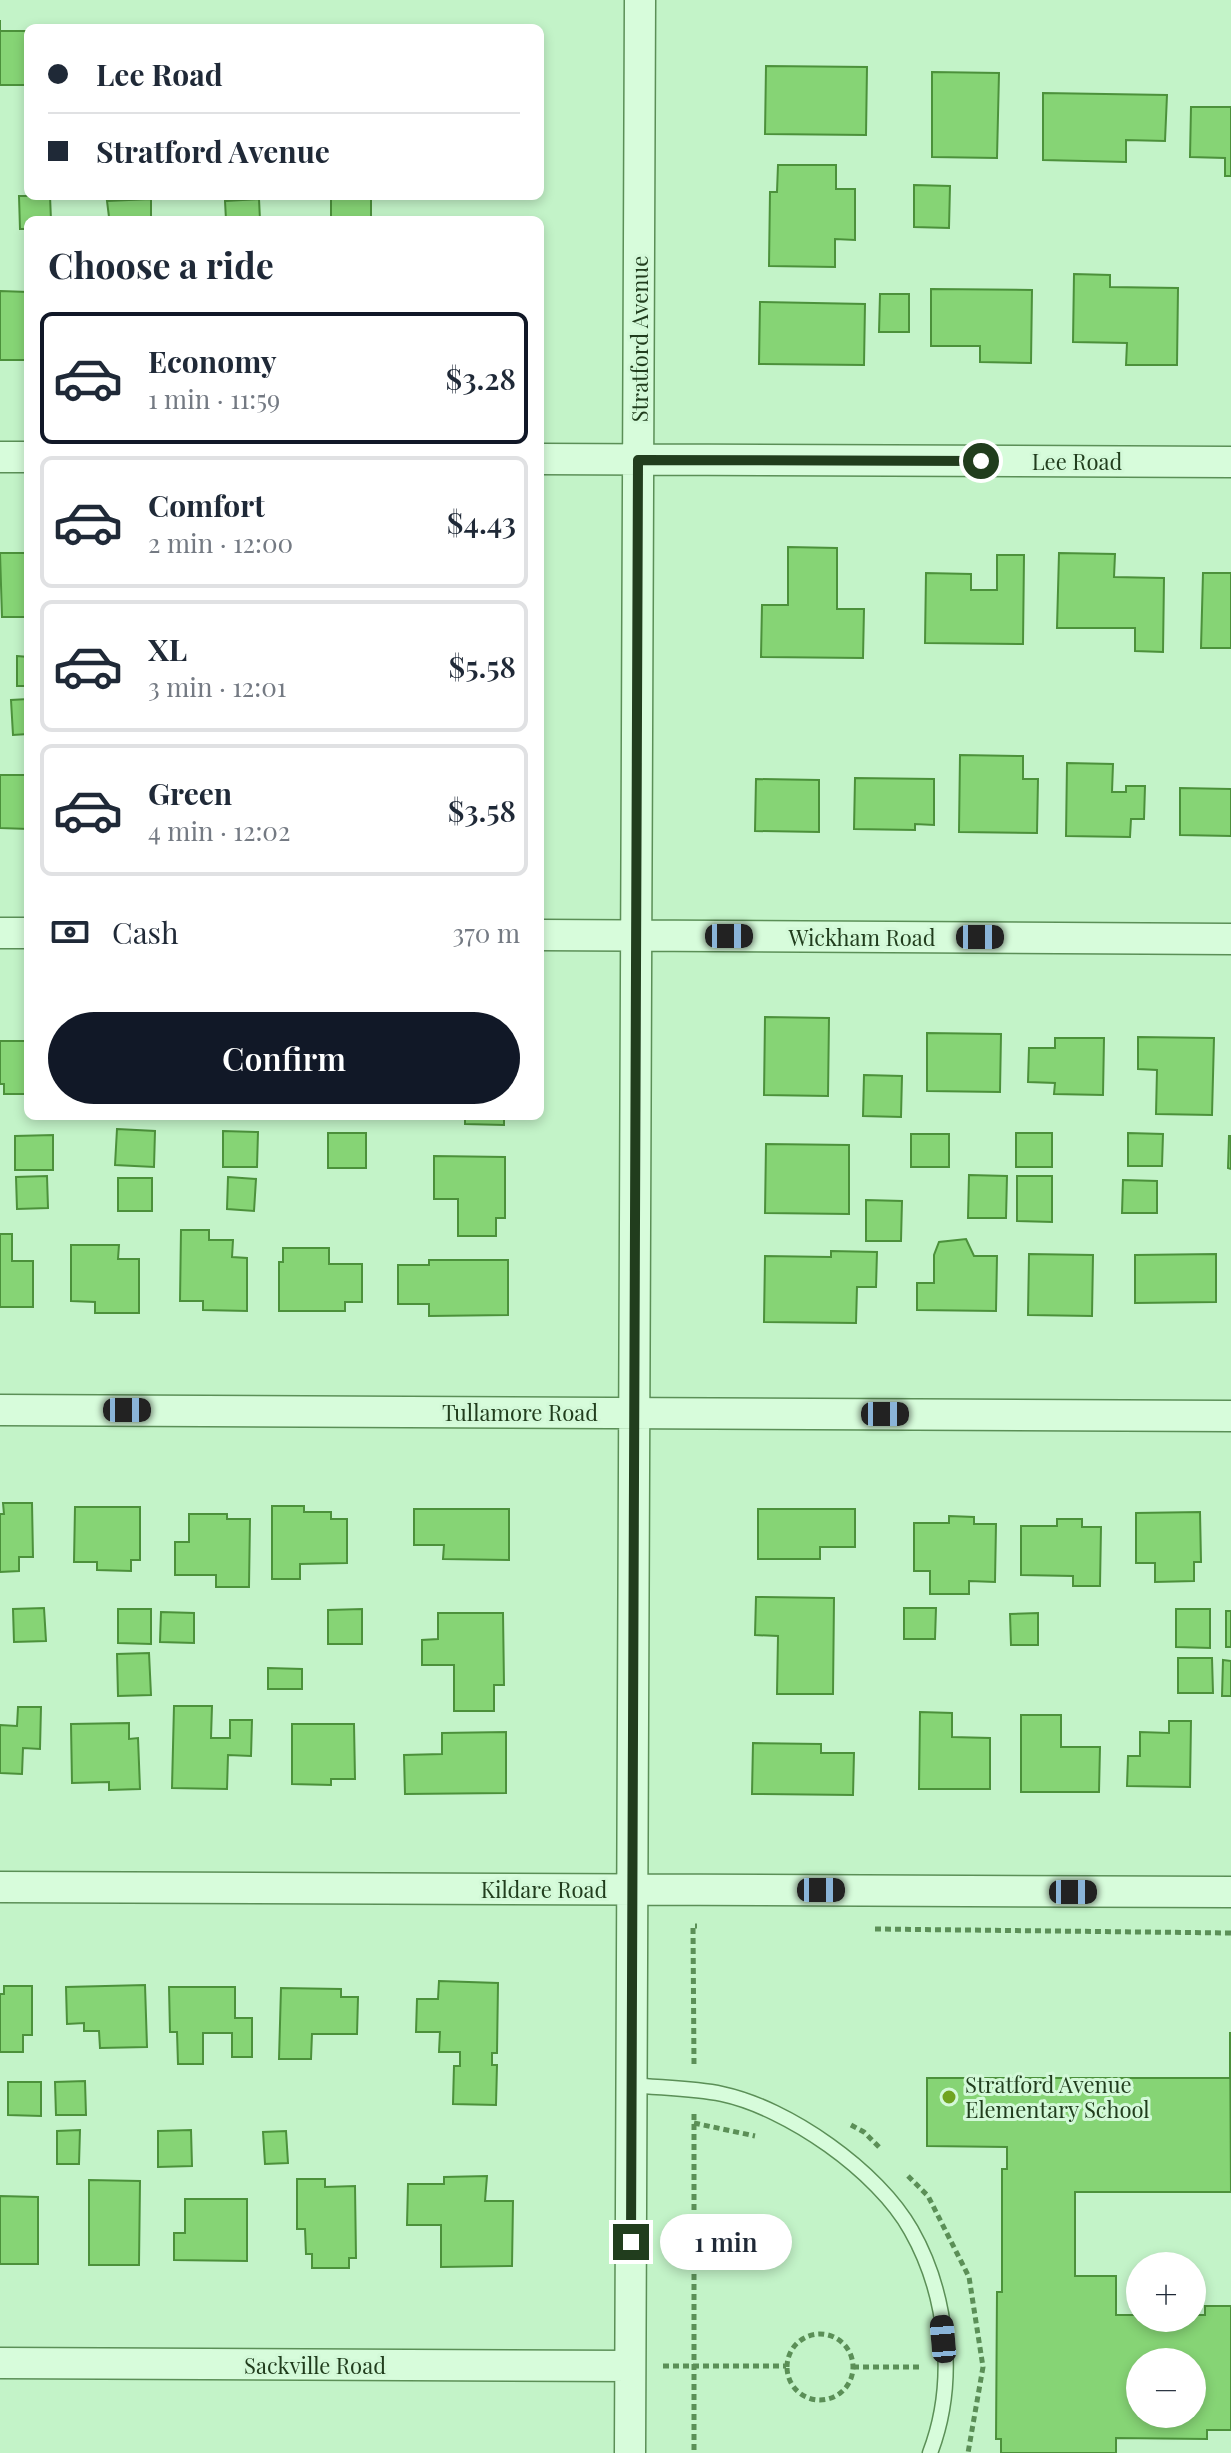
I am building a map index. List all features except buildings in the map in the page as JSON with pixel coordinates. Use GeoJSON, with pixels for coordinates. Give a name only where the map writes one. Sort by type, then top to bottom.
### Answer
{"type":"FeatureCollection","features":[{"type":"Feature","properties":{"kind":"street","name":"Stratford Avenue"},"geometry":{"type":"LineString","coordinates":[[630,2453],[640,0]]}},
{"type":"Feature","properties":{"kind":"street"},"geometry":{"type":"LineString","coordinates":[[0,457],[24,457]]}},
{"type":"Feature","properties":{"kind":"street","name":"Lee Road"},"geometry":{"type":"LineString","coordinates":[[544,459],[1231,462]]}},
{"type":"Feature","properties":{"kind":"street"},"geometry":{"type":"LineString","coordinates":[[0,933],[24,933]]}},
{"type":"Feature","properties":{"kind":"street","name":"Wickham Road"},"geometry":{"type":"LineString","coordinates":[[544,935],[1231,939]]}},
{"type":"Feature","properties":{"kind":"street","name":"Tullamore Road"},"geometry":{"type":"LineString","coordinates":[[0,1410],[1231,1416]]}},
{"type":"Feature","properties":{"kind":"street","name":"Kildare Road"},"geometry":{"type":"LineString","coordinates":[[0,1887],[1231,1892]]}},
{"type":"Feature","properties":{"kind":"street","name":"Sackville Road"},"geometry":{"type":"LineString","coordinates":[[0,2363],[630,2366]]}},
{"type":"Feature","properties":{"kind":"lane"},"geometry":{"type":"LineString","coordinates":[[631,2085],[722,2094],[766,2109],[804,2128],[843,2156],[887,2197],[910,2227],[927,2261],[937,2299],[946,2367],[938,2431],[930,2453]]}},
{"type":"Feature","properties":{"kind":"path"},"geometry":{"type":"LineString","coordinates":[[694,2453],[693,1926],[709,1927]]}},
{"type":"Feature","properties":{"kind":"path"},"geometry":{"type":"LineString","coordinates":[[867,1929],[1231,1933]]}},
{"type":"Feature","properties":{"kind":"path"},"geometry":{"type":"LineString","coordinates":[[694,2123],[757,2137]]}},
{"type":"Feature","properties":{"kind":"path"},"geometry":{"type":"LineString","coordinates":[[820,2333],[830,2335],[847,2347],[853,2367],[846,2388],[826,2400],[814,2400],[794,2388],[786,2366],[792,2347],[810,2335],[820,2333]]}},
{"type":"Feature","properties":{"kind":"path"},"geometry":{"type":"LineString","coordinates":[[630,2366],[786,2366]]}},
{"type":"Feature","properties":{"kind":"path"},"geometry":{"type":"LineString","coordinates":[[853,2367],[927,2367]]}},
{"type":"Feature","properties":{"kind":"place","name":"Stratford Avenue Elementary School"},"geometry":{"type":"Point","coordinates":[949,2097]}},
{"type":"Feature","properties":{"kind":"route"},"geometry":{"type":"LineString","coordinates":[[631,2242],[638,460],[981,461]]}}]}
